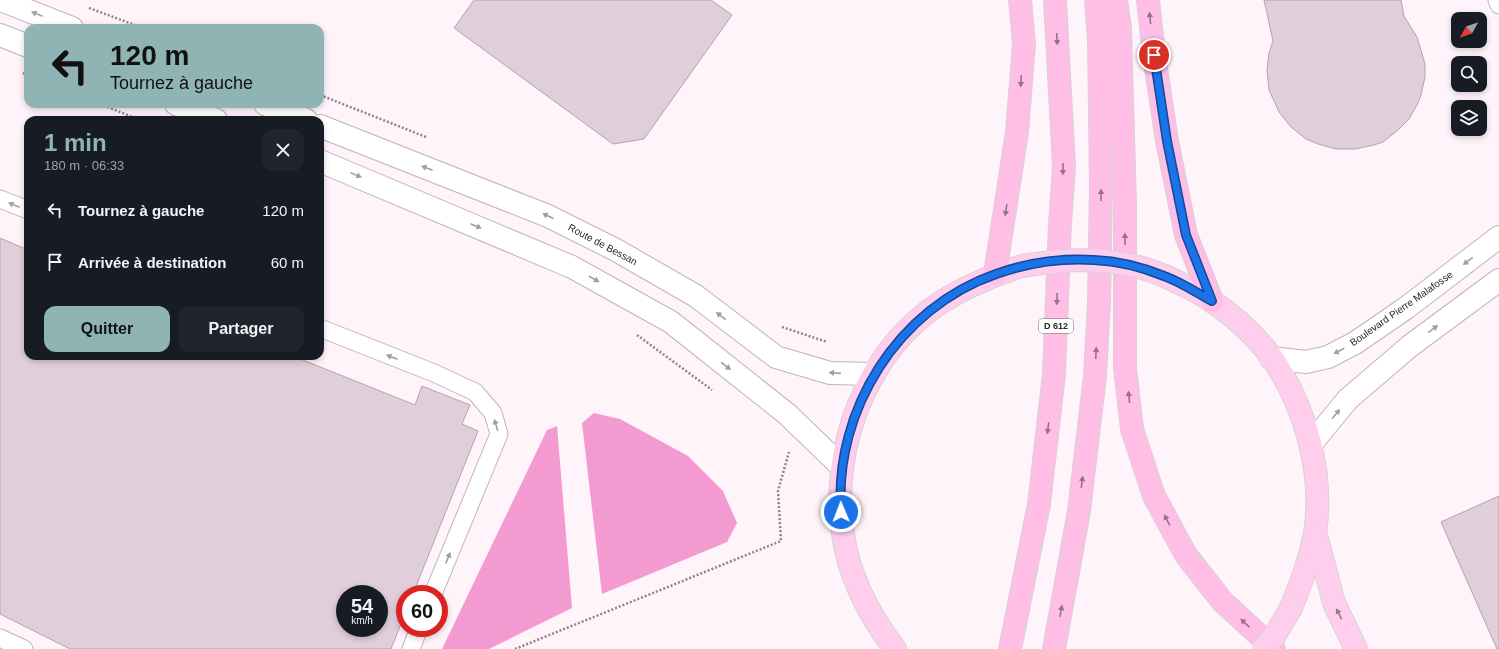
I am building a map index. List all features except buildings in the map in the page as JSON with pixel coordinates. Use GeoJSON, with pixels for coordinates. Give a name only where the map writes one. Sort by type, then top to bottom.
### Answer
{"type":"FeatureCollection","features":[{"type":"Feature","properties":{"kind":"highway"},"geometry":{"type":"LineString","coordinates":[[995,274],[1017,132],[1024,44],[1020,0]]}},
{"type":"Feature","properties":{"kind":"highway","name":"D 612"},"geometry":{"type":"LineString","coordinates":[[1010,649],[1039,504],[1054,374],[1060,224],[1064,167],[1055,0]]}},
{"type":"Feature","properties":{"kind":"highway"},"geometry":{"type":"LineString","coordinates":[[1054,649],[1079,511],[1095,376],[1099,303],[1101,186],[1099,39],[1096,0]]}},
{"type":"Feature","properties":{"kind":"highway"},"geometry":{"type":"LineString","coordinates":[[1116,0],[1120,29],[1125,205],[1125,368],[1132,429],[1154,496],[1186,555],[1222,601],[1274,649]]}},
{"type":"Feature","properties":{"kind":"highway"},"geometry":{"type":"LineString","coordinates":[[1148,0],[1154,55],[1167,141],[1186,235],[1212,301]]}},
{"type":"Feature","properties":{"kind":"main road"},"geometry":{"type":"LineString","coordinates":[[895,649],[879,628],[863,599],[850,567],[843,535],[840,501],[842,467],[848,435],[859,404],[874,374],[893,348],[914,324],[945,300],[966,287],[995,274],[1022,266],[1049,261],[1094,260],[1130,265],[1165,276],[1212,301],[1244,327],[1271,358],[1295,399],[1310,444],[1317,488],[1315,532],[1306,571],[1291,608],[1275,635],[1264,649]]}},
{"type":"Feature","properties":{"kind":"main road"},"geometry":{"type":"LineString","coordinates":[[1315,532],[1334,603],[1356,649]]}},
{"type":"Feature","properties":{"kind":"street"},"geometry":{"type":"LineString","coordinates":[[1,0],[62,24]]}},
{"type":"Feature","properties":{"kind":"street"},"geometry":{"type":"LineString","coordinates":[[0,35],[24,44]]}},
{"type":"Feature","properties":{"kind":"street"},"geometry":{"type":"LineString","coordinates":[[186,108],[206,116]]}},
{"type":"Feature","properties":{"kind":"street"},"geometry":{"type":"LineString","coordinates":[[275,108],[296,116]]}},
{"type":"Feature","properties":{"kind":"street","name":"Route de Bessan"},"geometry":{"type":"LineString","coordinates":[[324,128],[562,222],[616,250],[696,296],[776,357],[830,373],[874,374]]}},
{"type":"Feature","properties":{"kind":"street"},"geometry":{"type":"LineString","coordinates":[[324,163],[572,266],[671,322],[787,414],[842,467]]}},
{"type":"Feature","properties":{"kind":"street","name":"Boulevard Pierre Malafosse"},"geometry":{"type":"LineString","coordinates":[[1271,358],[1306,362],[1328,357],[1348,346],[1406,308],[1499,237]]}},
{"type":"Feature","properties":{"kind":"street"},"geometry":{"type":"LineString","coordinates":[[1310,444],[1348,399],[1410,346],[1499,280]]}},
{"type":"Feature","properties":{"kind":"lane"},"geometry":{"type":"LineString","coordinates":[[1497,0],[1499,5]]}},
{"type":"Feature","properties":{"kind":"lane"},"geometry":{"type":"LineString","coordinates":[[0,199],[24,208]]}},
{"type":"Feature","properties":{"kind":"lane"},"geometry":{"type":"LineString","coordinates":[[324,330],[434,373],[475,392],[493,413],[499,434],[438,585]]}},
{"type":"Feature","properties":{"kind":"lane"},"geometry":{"type":"LineString","coordinates":[[411,649],[416,637]]}},
{"type":"Feature","properties":{"kind":"lane"},"geometry":{"type":"LineString","coordinates":[[0,638],[24,649]]}},
{"type":"Feature","properties":{"kind":"path"},"geometry":{"type":"LineString","coordinates":[[84,6],[132,24]]}},
{"type":"Feature","properties":{"kind":"path"},"geometry":{"type":"LineString","coordinates":[[110,108],[130,116]]}},
{"type":"Feature","properties":{"kind":"path"},"geometry":{"type":"LineString","coordinates":[[634,333],[714,392]]}},
{"type":"Feature","properties":{"kind":"path"},"geometry":{"type":"LineString","coordinates":[[514,649],[781,541],[778,492],[789,450],[805,432]]}},
{"type":"Feature","properties":{"kind":"shaded area"},"geometry":{"type":"Polygon","coordinates":[[[594,413],[620,419],[688,456],[723,491],[737,523],[727,542],[602,594],[582,423],[594,413]]]}},
{"type":"Feature","properties":{"kind":"shaded area"},"geometry":{"type":"Polygon","coordinates":[[[557,426],[572,608],[489,649],[442,649],[448,637],[547,430],[557,426]]]}},
{"type":"Feature","properties":{"kind":"route"},"geometry":{"type":"LineString","coordinates":[[841,512],[840,501],[842,467],[848,435],[859,404],[874,374],[893,348],[914,324],[939,304],[966,287],[995,274],[1022,266],[1049,261],[1094,260],[1130,265],[1165,276],[1212,301],[1186,235],[1167,141],[1154,55]]}}]}
